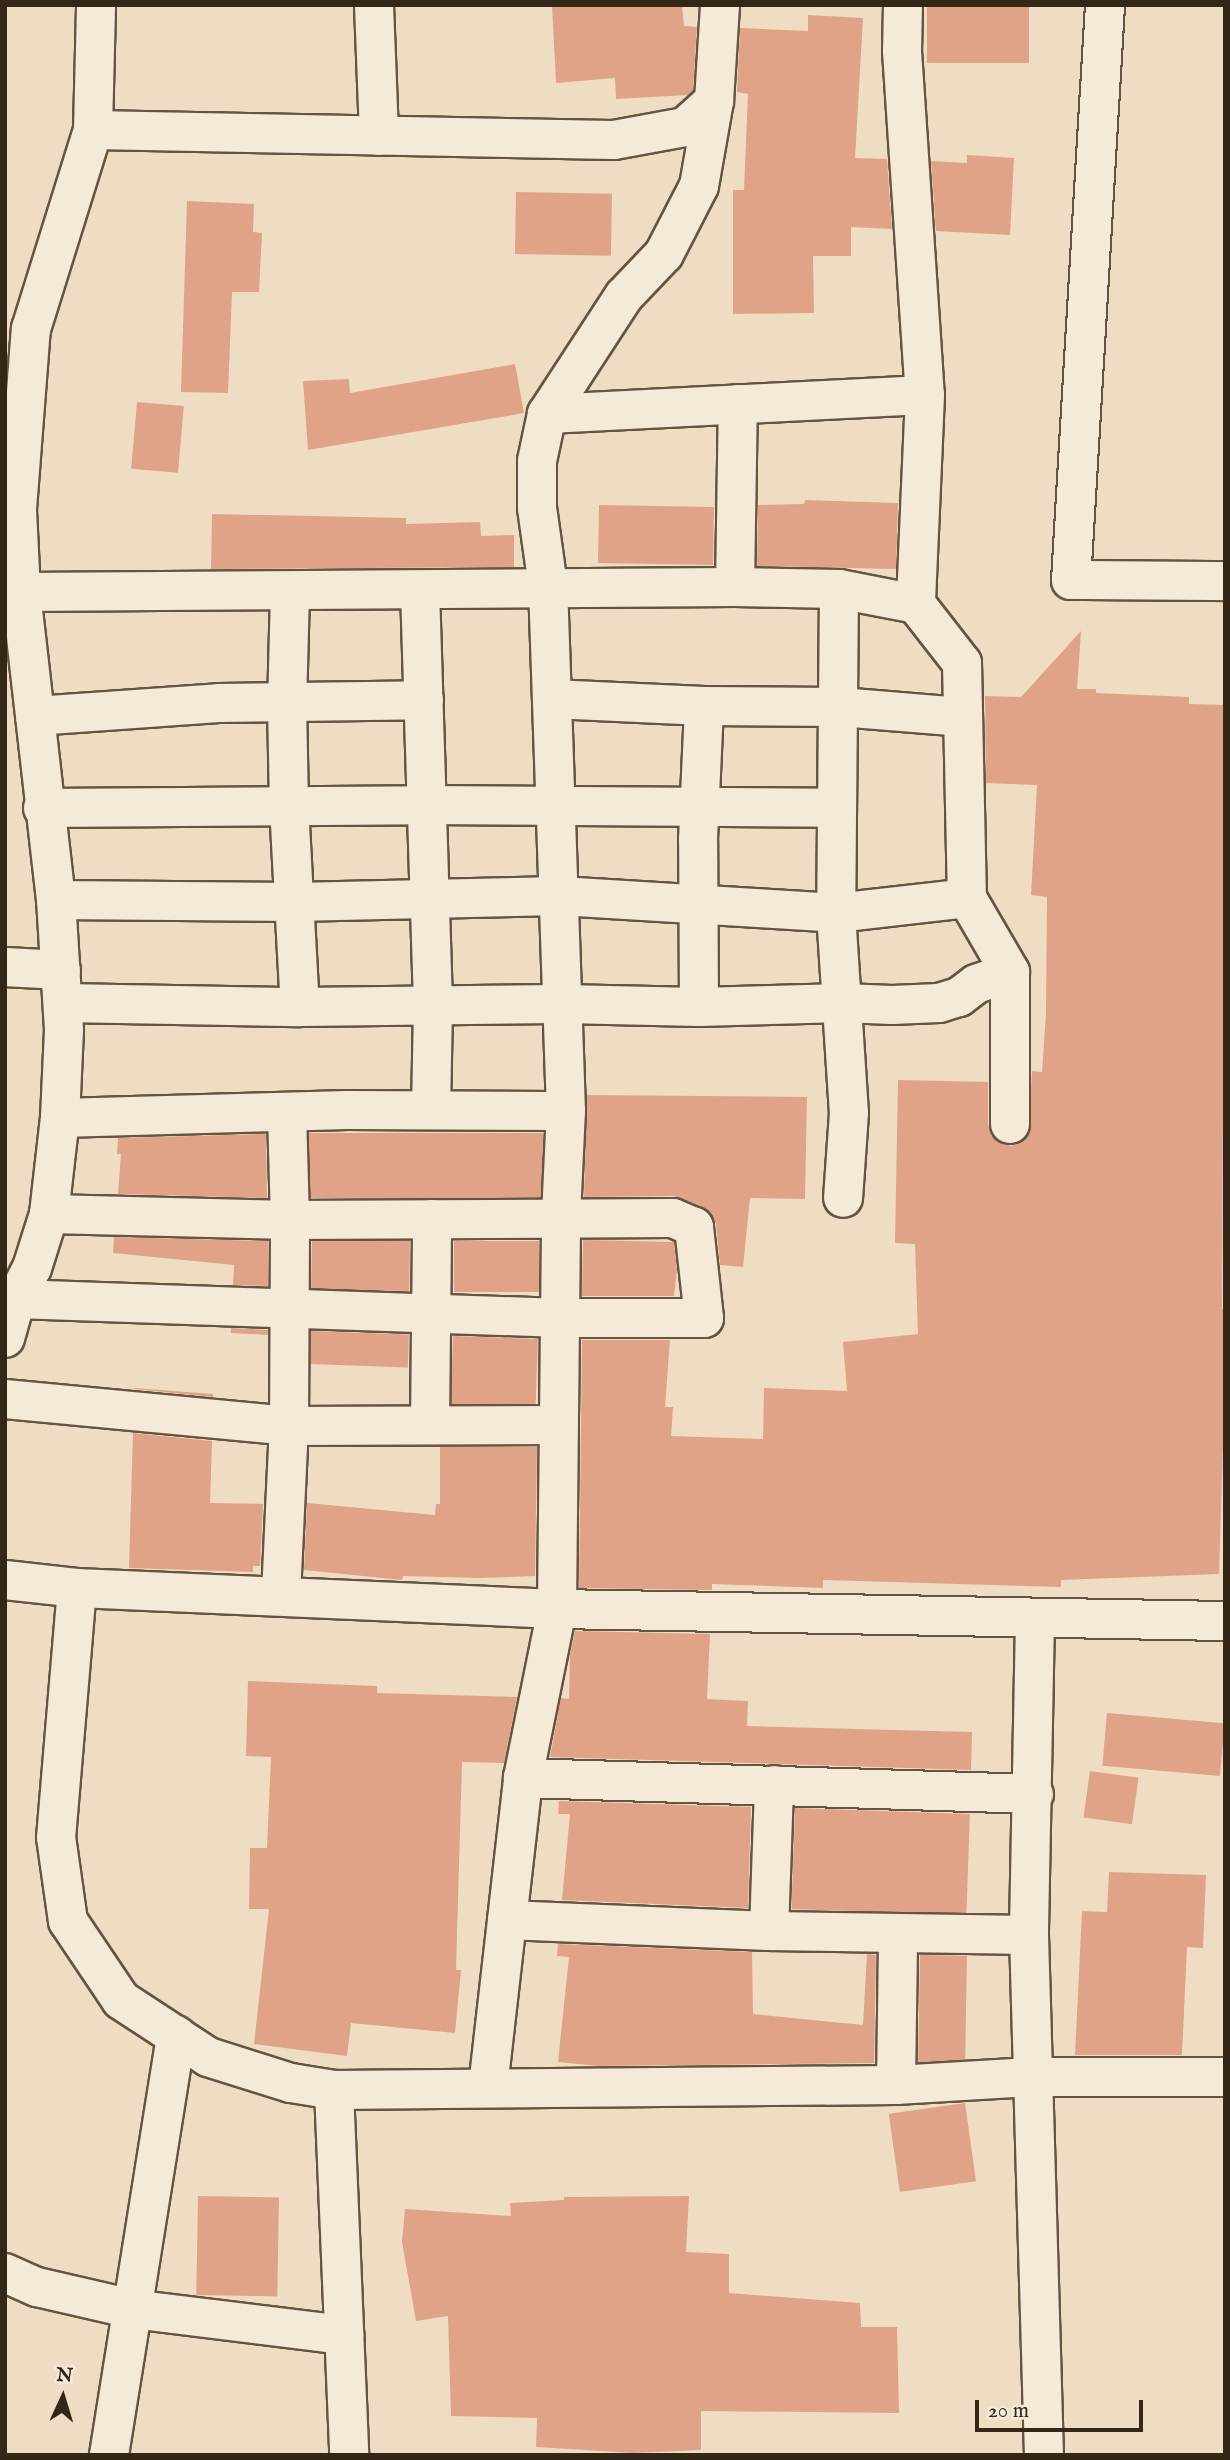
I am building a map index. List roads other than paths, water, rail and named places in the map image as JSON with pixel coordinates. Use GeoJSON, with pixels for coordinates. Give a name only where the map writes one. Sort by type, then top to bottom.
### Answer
{"type":"FeatureCollection","features":[{"type":"Feature","properties":{"kind":"street"},"geometry":{"type":"LineString","coordinates":[[5,1338],[16,1299],[32,1268],[49,1214],[60,1118],[62,987],[56,900],[43,808],[21,592],[17,509],[31,329],[93,130],[96,5]]}},
{"type":"Feature","properties":{"kind":"street"},"geometry":{"type":"LineString","coordinates":[[374,5],[379,136]]}},
{"type":"Feature","properties":{"kind":"street"},"geometry":{"type":"LineString","coordinates":[[488,2087],[523,1778],[557,1609],[561,1216],[565,1111],[548,586],[537,508],[537,461],[547,414],[624,296],[664,254],[699,186],[714,101],[720,5]]}},
{"type":"Feature","properties":{"kind":"street"},"geometry":{"type":"LineString","coordinates":[[903,5],[902,51],[925,395],[916,604],[962,663],[961,717],[967,898],[1010,972],[1010,1124]]}},
{"type":"Feature","properties":{"kind":"street"},"geometry":{"type":"LineString","coordinates":[[1105,5],[1071,580],[1225,581]]}},
{"type":"Feature","properties":{"kind":"street"},"geometry":{"type":"LineString","coordinates":[[93,130],[614,140],[685,127],[714,101]]}},
{"type":"Feature","properties":{"kind":"street"},"geometry":{"type":"LineString","coordinates":[[547,414],[925,395]]}},
{"type":"Feature","properties":{"kind":"street"},"geometry":{"type":"LineString","coordinates":[[735,587],[738,404]]}},
{"type":"Feature","properties":{"kind":"street"},"geometry":{"type":"LineString","coordinates":[[21,592],[290,592],[548,586],[735,587],[839,589],[916,604]]}},
{"type":"Feature","properties":{"kind":"street"},"geometry":{"type":"LineString","coordinates":[[839,589],[836,914],[849,1113],[842,1198]]}},
{"type":"Feature","properties":{"kind":"street"},"geometry":{"type":"LineString","coordinates":[[420,590],[431,898],[431,1110]]}},
{"type":"Feature","properties":{"kind":"street"},"geometry":{"type":"LineString","coordinates":[[290,592],[287,703],[289,806],[300,1007]]}},
{"type":"Feature","properties":{"kind":"street"},"geometry":{"type":"LineString","coordinates":[[552,698],[704,706],[840,708],[961,717]]}},
{"type":"Feature","properties":{"kind":"street"},"geometry":{"type":"LineString","coordinates":[[35,716],[219,703],[424,700]]}},
{"type":"Feature","properties":{"kind":"street"},"geometry":{"type":"LineString","coordinates":[[699,1007],[699,808],[704,706]]}},
{"type":"Feature","properties":{"kind":"street"},"geometry":{"type":"LineString","coordinates":[[43,808],[555,805],[835,808]]}},
{"type":"Feature","properties":{"kind":"street"},"geometry":{"type":"LineString","coordinates":[[56,900],[295,902],[559,896],[836,914],[967,898]]}},
{"type":"Feature","properties":{"kind":"street"},"geometry":{"type":"LineString","coordinates":[[5,967],[62,987],[300,1007],[563,1004],[699,1007],[939,1003],[959,997],[976,984],[1010,972]]}},
{"type":"Feature","properties":{"kind":"street"},"geometry":{"type":"LineString","coordinates":[[60,1118],[431,1110],[565,1111]]}},
{"type":"Feature","properties":{"kind":"street"},"geometry":{"type":"LineString","coordinates":[[281,1595],[289,1426],[290,1220],[287,1112]]}},
{"type":"Feature","properties":{"kind":"street"},"geometry":{"type":"LineString","coordinates":[[16,1299],[561,1318],[704,1318],[694,1227],[673,1218],[561,1216],[290,1220],[49,1214]]}},
{"type":"Feature","properties":{"kind":"street"},"geometry":{"type":"LineString","coordinates":[[430,1425],[432,1219]]}},
{"type":"Feature","properties":{"kind":"street"},"geometry":{"type":"LineString","coordinates":[[5,1399],[289,1426],[558,1425]]}},
{"type":"Feature","properties":{"kind":"street"},"geometry":{"type":"LineString","coordinates":[[5,1580],[76,1588],[557,1609],[1225,1621]]}},
{"type":"Feature","properties":{"kind":"street"},"geometry":{"type":"LineString","coordinates":[[76,1588],[56,1837],[68,1921],[121,2000],[208,2057],[291,2082],[334,2090],[896,2085],[1031,2077],[1225,2077]]}},
{"type":"Feature","properties":{"kind":"street"},"geometry":{"type":"LineString","coordinates":[[1035,1618],[1034,1794],[1029,1935],[1044,2455]]}},
{"type":"Feature","properties":{"kind":"street"},"geometry":{"type":"LineString","coordinates":[[523,1778],[1034,1794]]}},
{"type":"Feature","properties":{"kind":"street"},"geometry":{"type":"LineString","coordinates":[[769,1931],[774,1785]]}},
{"type":"Feature","properties":{"kind":"street"},"geometry":{"type":"LineString","coordinates":[[507,1920],[769,1931],[1029,1935]]}},
{"type":"Feature","properties":{"kind":"street"},"geometry":{"type":"LineString","coordinates":[[896,2085],[898,1934]]}},
{"type":"Feature","properties":{"kind":"street"},"geometry":{"type":"LineString","coordinates":[[108,2455],[176,2035]]}},
{"type":"Feature","properties":{"kind":"street"},"geometry":{"type":"LineString","coordinates":[[334,2090],[349,2455]]}},
{"type":"Feature","properties":{"kind":"street"},"geometry":{"type":"LineString","coordinates":[[5,2273],[37,2287],[132,2309],[344,2334]]}}]}
